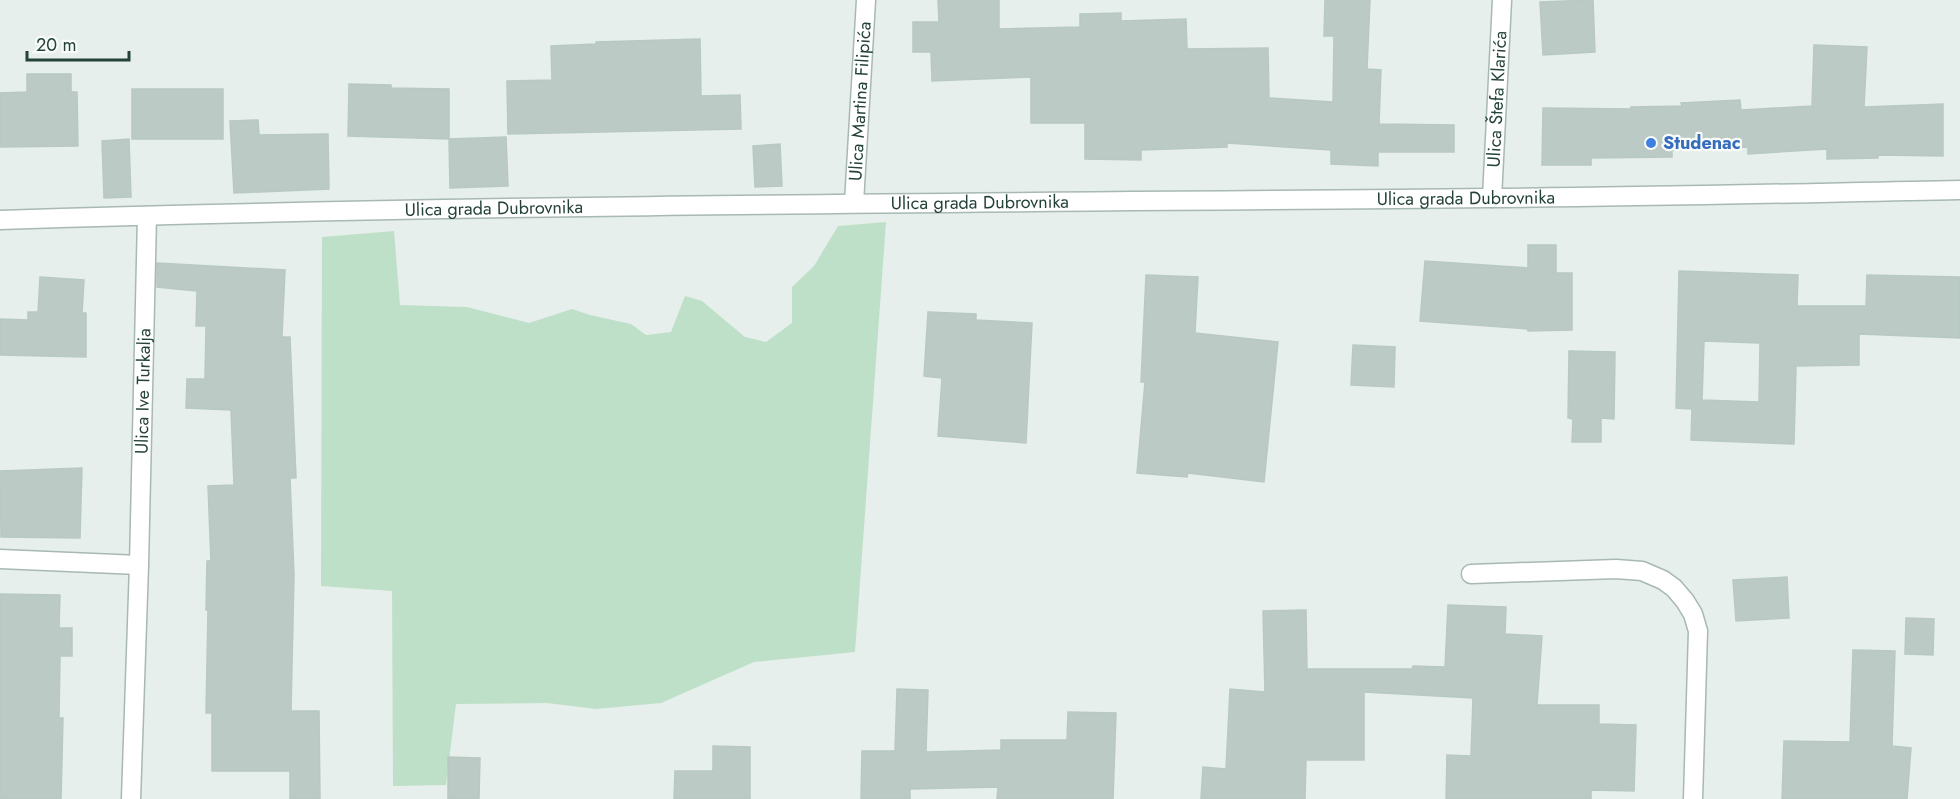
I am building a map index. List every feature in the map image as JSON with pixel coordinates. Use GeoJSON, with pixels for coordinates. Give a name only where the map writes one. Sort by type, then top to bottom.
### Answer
{"type":"FeatureCollection","features":[{"type":"Feature","properties":{"kind":"street","name":"Ulica Martina Filipića"},"geometry":{"type":"LineString","coordinates":[[854,203],[866,0]]}},
{"type":"Feature","properties":{"kind":"street","name":"Ulica Štefa Klarića"},"geometry":{"type":"LineString","coordinates":[[1491,198],[1502,0]]}},
{"type":"Feature","properties":{"kind":"street","name":"Ulica grada Dubrovnika"},"geometry":{"type":"LineString","coordinates":[[0,220],[854,203],[1491,198],[1960,190]]}},
{"type":"Feature","properties":{"kind":"street","name":"Ulica Ive Turkalja"},"geometry":{"type":"LineString","coordinates":[[131,799],[147,216]]}},
{"type":"Feature","properties":{"kind":"street"},"geometry":{"type":"LineString","coordinates":[[0,559],[139,565]]}},
{"type":"Feature","properties":{"kind":"street"},"geometry":{"type":"LineString","coordinates":[[1472,574],[1616,568],[1642,571],[1663,580],[1674,588],[1693,614],[1698,632],[1693,799]]}},
{"type":"Feature","properties":{"kind":"green space"},"geometry":{"type":"Polygon","coordinates":[[[886,222],[855,652],[754,662],[661,703],[596,709],[547,703],[456,704],[446,785],[393,786],[392,591],[321,586],[322,237],[394,231],[400,305],[467,307],[529,323],[572,309],[631,324],[646,335],[671,332],[685,296],[702,301],[745,337],[766,342],[792,323],[792,287],[814,266],[838,226],[886,222]]]}},
{"type":"Feature","properties":{"kind":"building"},"geometry":{"type":"Polygon","coordinates":[[[938,0],[999,0],[999,29],[1080,27],[1080,14],[1121,13],[1121,21],[1186,19],[1187,49],[1268,48],[1269,98],[1333,102],[1334,36],[1324,36],[1325,0],[1370,0],[1367,69],[1381,70],[1379,124],[1454,125],[1454,152],[1378,152],[1378,166],[1331,164],[1331,150],[1227,143],[1227,147],[1141,150],[1141,160],[1085,159],[1085,123],[1031,123],[1031,77],[932,81],[931,52],[913,52],[913,22],[939,22],[938,0]]]}},
{"type":"Feature","properties":{"kind":"building"},"geometry":{"type":"Polygon","coordinates":[[[1593,0],[1595,52],[1543,55],[1540,2],[1593,0]]]}},
{"type":"Feature","properties":{"kind":"building"},"geometry":{"type":"Polygon","coordinates":[[[700,39],[701,96],[740,95],[741,129],[508,134],[507,81],[552,80],[551,46],[596,44],[596,42],[700,39]]]}},
{"type":"Feature","properties":{"kind":"building"},"geometry":{"type":"Polygon","coordinates":[[[1814,45],[1867,47],[1864,107],[1943,104],[1943,156],[1878,155],[1878,158],[1827,159],[1827,149],[1748,154],[1748,147],[1672,150],[1672,157],[1591,158],[1591,165],[1542,165],[1543,108],[1631,109],[1631,107],[1682,106],[1681,103],[1740,100],[1741,110],[1812,106],[1814,45]]]}},
{"type":"Feature","properties":{"kind":"building"},"geometry":{"type":"Polygon","coordinates":[[[27,74],[71,74],[71,92],[77,92],[78,146],[0,147],[0,93],[27,92],[27,74]]]}},
{"type":"Feature","properties":{"kind":"building"},"geometry":{"type":"Polygon","coordinates":[[[349,84],[391,85],[391,88],[449,89],[449,139],[348,136],[349,84]]]}},
{"type":"Feature","properties":{"kind":"building"},"geometry":{"type":"Polygon","coordinates":[[[132,89],[223,89],[223,139],[132,139],[132,89]]]}},
{"type":"Feature","properties":{"kind":"building"},"geometry":{"type":"Polygon","coordinates":[[[258,120],[259,135],[328,134],[329,189],[234,193],[230,121],[258,120]]]}},
{"type":"Feature","properties":{"kind":"building"},"geometry":{"type":"Polygon","coordinates":[[[506,137],[508,186],[450,188],[449,139],[506,137]]]}},
{"type":"Feature","properties":{"kind":"building"},"geometry":{"type":"Polygon","coordinates":[[[129,139],[131,197],[104,198],[102,141],[129,139]]]}},
{"type":"Feature","properties":{"kind":"building"},"geometry":{"type":"Polygon","coordinates":[[[780,144],[782,186],[755,187],[753,146],[780,144]]]}},
{"type":"Feature","properties":{"kind":"building"},"geometry":{"type":"Polygon","coordinates":[[[1528,245],[1556,245],[1556,273],[1572,273],[1572,330],[1528,331],[1528,329],[1420,321],[1425,261],[1528,268],[1528,245]]]}},
{"type":"Feature","properties":{"kind":"building"},"geometry":{"type":"Polygon","coordinates":[[[157,263],[285,270],[282,337],[290,337],[296,478],[290,478],[294,575],[291,711],[319,711],[320,799],[290,799],[290,771],[212,771],[212,713],[206,713],[207,561],[211,561],[208,486],[234,485],[231,410],[186,408],[187,379],[205,379],[206,326],[196,326],[197,291],[157,287],[157,263]]]}},
{"type":"Feature","properties":{"kind":"building"},"geometry":{"type":"Polygon","coordinates":[[[1679,271],[1798,275],[1797,306],[1866,306],[1867,275],[1960,277],[1960,338],[1859,334],[1859,365],[1796,366],[1794,444],[1691,440],[1692,409],[1676,408],[1679,271]],[[1704,341],[1702,400],[1759,402],[1760,343],[1704,341]]]}},
{"type":"Feature","properties":{"kind":"building"},"geometry":{"type":"Polygon","coordinates":[[[1146,275],[1198,277],[1195,333],[1278,342],[1264,482],[1188,473],[1187,477],[1137,473],[1145,382],[1141,382],[1146,275]]]}},
{"type":"Feature","properties":{"kind":"building"},"geometry":{"type":"Polygon","coordinates":[[[40,277],[84,280],[82,313],[86,313],[86,357],[0,355],[0,319],[28,320],[28,312],[38,312],[40,277]]]}},
{"type":"Feature","properties":{"kind":"building"},"geometry":{"type":"Polygon","coordinates":[[[928,312],[976,314],[976,320],[1032,323],[1026,443],[938,436],[942,378],[924,376],[928,312]]]}},
{"type":"Feature","properties":{"kind":"building"},"geometry":{"type":"Polygon","coordinates":[[[1353,345],[1395,347],[1394,387],[1351,385],[1353,345]]]}},
{"type":"Feature","properties":{"kind":"building"},"geometry":{"type":"Polygon","coordinates":[[[1569,351],[1615,352],[1614,419],[1601,418],[1601,442],[1572,442],[1573,419],[1568,418],[1569,351]]]}},
{"type":"Feature","properties":{"kind":"building"},"geometry":{"type":"Polygon","coordinates":[[[82,468],[80,538],[1,537],[0,471],[82,468]]]}},
{"type":"Feature","properties":{"kind":"building"},"geometry":{"type":"Polygon","coordinates":[[[1787,577],[1789,618],[1736,621],[1733,580],[1787,577]]]}},
{"type":"Feature","properties":{"kind":"building"},"geometry":{"type":"Polygon","coordinates":[[[0,594],[60,595],[59,628],[72,628],[72,656],[60,656],[59,718],[63,718],[61,799],[0,799],[0,594]]]}},
{"type":"Feature","properties":{"kind":"building"},"geometry":{"type":"Polygon","coordinates":[[[1448,605],[1506,607],[1505,634],[1542,636],[1537,705],[1599,705],[1599,724],[1636,725],[1634,791],[1591,790],[1591,799],[1446,799],[1447,755],[1471,756],[1473,698],[1364,692],[1364,760],[1306,760],[1305,799],[1201,799],[1203,767],[1226,769],[1230,689],[1265,692],[1263,611],[1306,610],[1307,669],[1412,669],[1413,666],[1445,667],[1448,605]]]}},
{"type":"Feature","properties":{"kind":"building"},"geometry":{"type":"Polygon","coordinates":[[[1906,618],[1934,619],[1933,655],[1905,654],[1906,618]]]}},
{"type":"Feature","properties":{"kind":"building"},"geometry":{"type":"Polygon","coordinates":[[[1853,650],[1895,651],[1892,746],[1911,748],[1907,799],[1782,799],[1784,741],[1850,742],[1853,650]]]}},
{"type":"Feature","properties":{"kind":"building"},"geometry":{"type":"Polygon","coordinates":[[[897,689],[928,690],[926,752],[1001,750],[1001,740],[1067,740],[1068,712],[1116,713],[1113,799],[997,799],[998,787],[910,789],[910,799],[861,799],[862,751],[895,751],[897,689]]]}},
{"type":"Feature","properties":{"kind":"building"},"geometry":{"type":"Polygon","coordinates":[[[713,746],[750,747],[750,799],[674,799],[675,771],[713,771],[713,746]]]}},
{"type":"Feature","properties":{"kind":"building"},"geometry":{"type":"Polygon","coordinates":[[[448,757],[480,758],[479,799],[448,799],[448,757]]]}},
{"type":"Feature","properties":{"kind":"place","name":"Studenac"},"geometry":{"type":"Point","coordinates":[1651,143]}}]}
